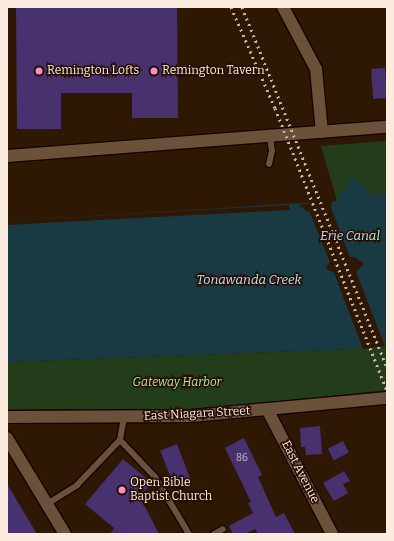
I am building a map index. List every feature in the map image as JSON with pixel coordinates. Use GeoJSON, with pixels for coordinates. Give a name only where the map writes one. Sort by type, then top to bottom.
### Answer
{"type":"FeatureCollection","features":[{"type":"Feature","properties":{"kind":"street"},"geometry":{"type":"LineString","coordinates":[[283,7],[316,70],[322,132]]}},
{"type":"Feature","properties":{"kind":"street"},"geometry":{"type":"LineString","coordinates":[[7,156],[387,127]]}},
{"type":"Feature","properties":{"kind":"street","name":"East Niagara Street"},"geometry":{"type":"LineString","coordinates":[[7,417],[192,416],[268,411],[387,398]]}},
{"type":"Feature","properties":{"kind":"street","name":"East Avenue"},"geometry":{"type":"LineString","coordinates":[[268,411],[332,534]]}},
{"type":"Feature","properties":{"kind":"street"},"geometry":{"type":"LineString","coordinates":[[7,438],[65,534]]}},
{"type":"Feature","properties":{"kind":"lane"},"geometry":{"type":"LineString","coordinates":[[269,164],[272,151],[270,136]]}},
{"type":"Feature","properties":{"kind":"lane"},"geometry":{"type":"LineString","coordinates":[[47,504],[77,486],[120,440],[124,417]]}},
{"type":"Feature","properties":{"kind":"lane"},"geometry":{"type":"LineString","coordinates":[[120,440],[155,477],[189,534]]}},
{"type":"Feature","properties":{"kind":"lane"},"geometry":{"type":"LineString","coordinates":[[214,534],[223,529]]}},
{"type":"Feature","properties":{"kind":"green space"},"geometry":{"type":"Polygon","coordinates":[[[387,141],[387,194],[337,201],[321,146],[387,141]]]}},
{"type":"Feature","properties":{"kind":"green space","name":"Gateway Harbor"},"geometry":{"type":"Polygon","coordinates":[[[387,344],[387,390],[229,407],[161,411],[7,409],[7,362],[354,349],[387,344]]]}},
{"type":"Feature","properties":{"kind":"water","name":"Tonawanda Creek"},"geometry":{"type":"Polygon","coordinates":[[[352,176],[373,196],[387,194],[387,344],[354,349],[7,362],[7,221],[337,201],[352,176]]]}},
{"type":"Feature","properties":{"kind":"pier"},"geometry":{"type":"Polygon","coordinates":[[[328,200],[332,201],[331,208],[350,257],[355,257],[364,264],[356,272],[385,346],[363,349],[334,273],[325,268],[330,262],[310,213],[298,205],[328,200]]]}},
{"type":"Feature","properties":{"kind":"pier"},"geometry":{"type":"Polygon","coordinates":[[[289,205],[290,210],[7,225],[7,221],[289,205]]]}},
{"type":"Feature","properties":{"kind":"building"},"geometry":{"type":"Polygon","coordinates":[[[16,7],[177,7],[178,118],[132,118],[132,93],[61,93],[61,129],[17,129],[16,7]]]}},
{"type":"Feature","properties":{"kind":"building"},"geometry":{"type":"Polygon","coordinates":[[[385,68],[387,98],[373,99],[371,69],[385,68]]]}},
{"type":"Feature","properties":{"kind":"building"},"geometry":{"type":"Polygon","coordinates":[[[320,426],[322,454],[306,455],[305,447],[301,447],[300,428],[320,426]]]}},
{"type":"Feature","properties":{"kind":"building"},"geometry":{"type":"Polygon","coordinates":[[[244,438],[262,475],[258,477],[276,517],[284,513],[295,534],[258,534],[255,529],[245,534],[233,534],[229,526],[253,513],[248,503],[251,502],[225,448],[244,438]]]}},
{"type":"Feature","properties":{"kind":"building"},"geometry":{"type":"Polygon","coordinates":[[[343,441],[349,453],[334,460],[328,449],[343,441]]]}},
{"type":"Feature","properties":{"kind":"building"},"geometry":{"type":"Polygon","coordinates":[[[177,444],[191,480],[174,487],[160,450],[177,444]]]}},
{"type":"Feature","properties":{"kind":"building","name":"Open Bible Baptist Church"},"geometry":{"type":"Polygon","coordinates":[[[123,459],[152,483],[140,497],[159,534],[110,534],[114,528],[85,504],[123,459]]]}},
{"type":"Feature","properties":{"kind":"building"},"geometry":{"type":"Polygon","coordinates":[[[344,471],[350,481],[343,484],[348,493],[334,501],[323,483],[344,471]]]}},
{"type":"Feature","properties":{"kind":"building"},"geometry":{"type":"Polygon","coordinates":[[[7,484],[37,534],[7,534],[7,484]]]}},
{"type":"Feature","properties":{"kind":"railway"},"geometry":{"type":"LineString","coordinates":[[231,7],[275,108],[387,391]]}},
{"type":"Feature","properties":{"kind":"railway"},"geometry":{"type":"LineString","coordinates":[[242,7],[387,367]]}},
{"type":"Feature","properties":{"kind":"place","name":"Remington Lofts"},"geometry":{"type":"Point","coordinates":[39,71]}},
{"type":"Feature","properties":{"kind":"place","name":"Remington Tavern"},"geometry":{"type":"Point","coordinates":[154,71]}},
{"type":"Feature","properties":{"kind":"place","name":"Open Bible Baptist Church"},"geometry":{"type":"Point","coordinates":[122,490]}},
{"type":"Feature","properties":{"kind":"water label","name":"Erie Canal"},"geometry":{"type":"Point","coordinates":[350,236]}}]}
